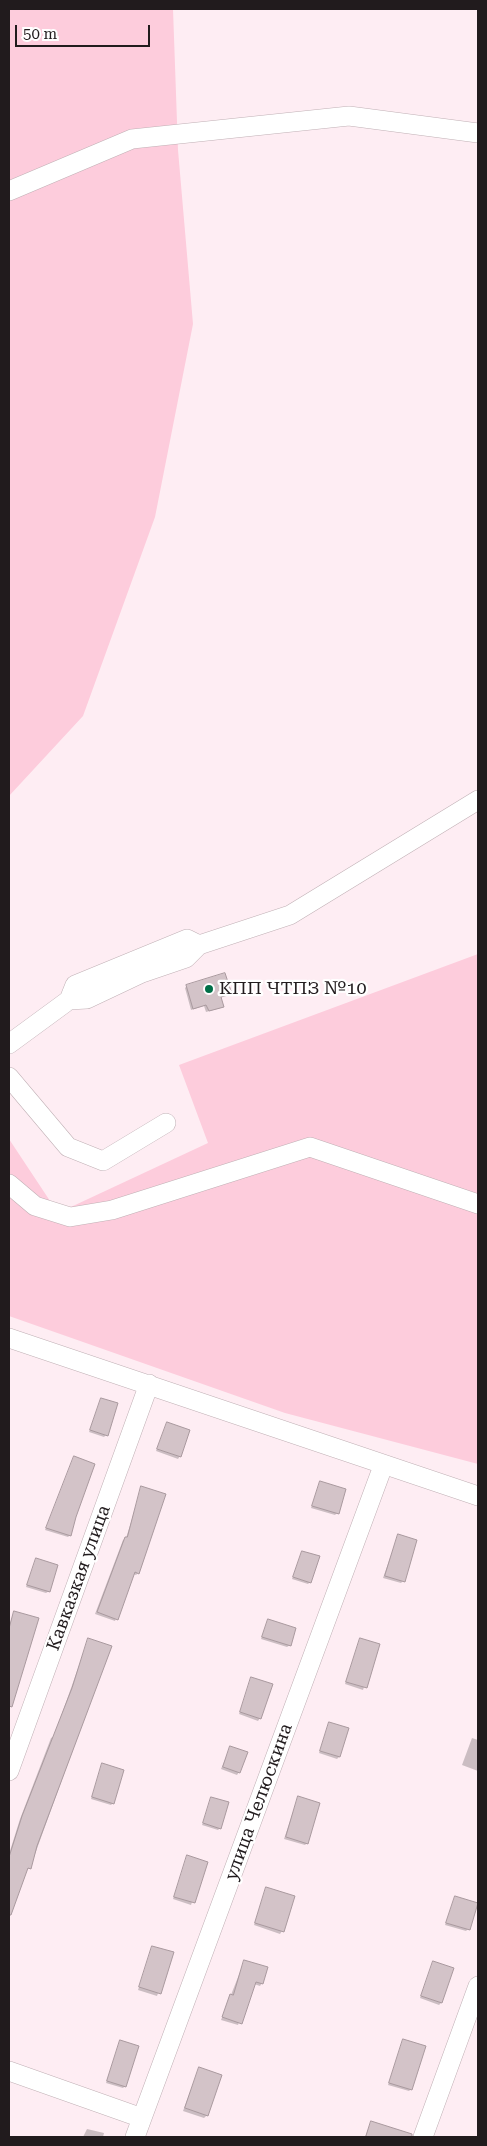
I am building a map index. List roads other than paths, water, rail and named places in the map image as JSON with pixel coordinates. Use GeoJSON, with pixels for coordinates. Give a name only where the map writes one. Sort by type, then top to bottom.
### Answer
{"type":"FeatureCollection","features":[{"type":"Feature","properties":{"kind":"street"},"geometry":{"type":"LineString","coordinates":[[9,191],[132,139],[349,116],[478,133]]}},
{"type":"Feature","properties":{"kind":"street"},"geometry":{"type":"LineString","coordinates":[[9,1044],[70,1000],[75,985],[139,966],[186,958],[199,945],[290,914],[478,800]]}},
{"type":"Feature","properties":{"kind":"street"},"geometry":{"type":"LineString","coordinates":[[9,1078],[68,1147],[102,1161],[166,1123]]}},
{"type":"Feature","properties":{"kind":"street"},"geometry":{"type":"LineString","coordinates":[[9,1184],[35,1206],[70,1217],[112,1210],[310,1147],[478,1204]]}},
{"type":"Feature","properties":{"kind":"street"},"geometry":{"type":"LineString","coordinates":[[9,1338],[149,1384],[383,1466],[478,1496]]}},
{"type":"Feature","properties":{"kind":"street","name":"Кавказкая улица"},"geometry":{"type":"LineString","coordinates":[[9,1771],[149,1384]]}},
{"type":"Feature","properties":{"kind":"street","name":"улица Челюскина"},"geometry":{"type":"LineString","coordinates":[[135,2137],[383,1466]]}},
{"type":"Feature","properties":{"kind":"street"},"geometry":{"type":"LineString","coordinates":[[423,2137],[478,1986]]}},
{"type":"Feature","properties":{"kind":"street"},"geometry":{"type":"LineString","coordinates":[[9,2071],[142,2118]]}},
{"type":"Feature","properties":{"kind":"place","name":"КПП ЧТПЗ №10"},"geometry":{"type":"Point","coordinates":[209,989]}}]}
